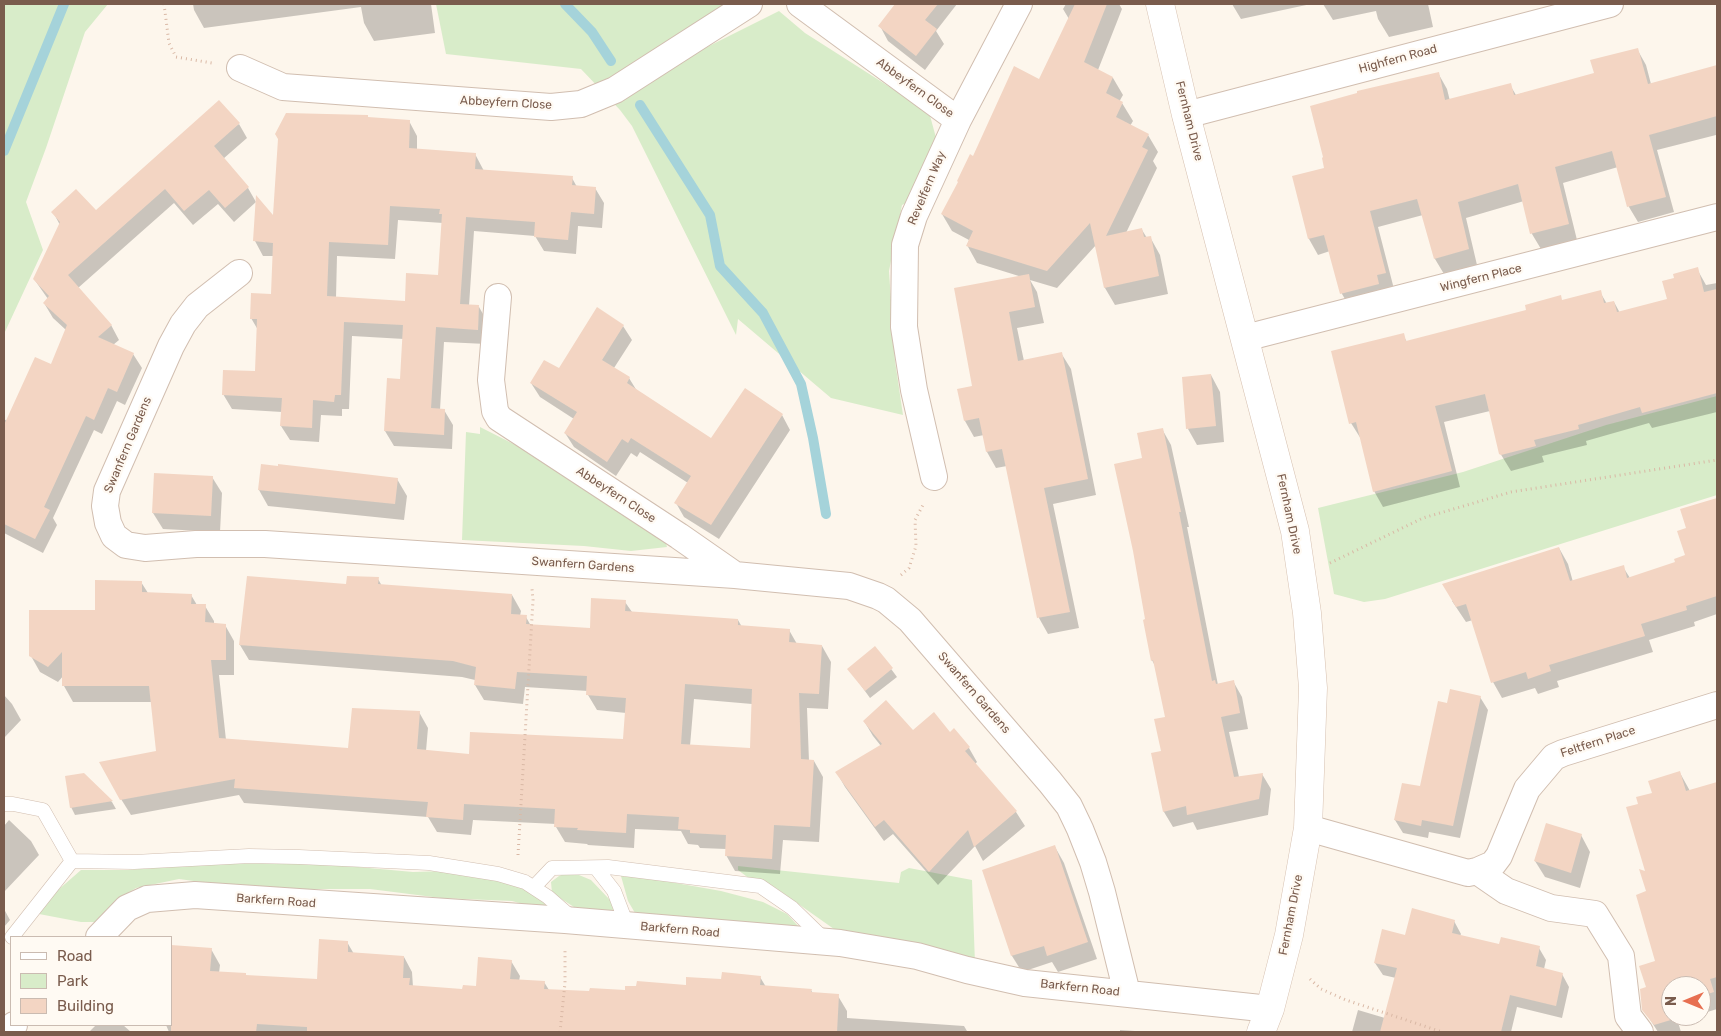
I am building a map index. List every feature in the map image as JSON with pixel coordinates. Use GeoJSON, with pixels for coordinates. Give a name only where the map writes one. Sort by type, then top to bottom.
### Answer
{"type":"FeatureCollection","features":[{"type":"Feature","properties":{"kind":"street","name":"Abbeyfern Close"},"geometry":{"type":"LineString","coordinates":[[240,68],[283,87],[551,107],[581,104],[615,90],[749,4]]}},
{"type":"Feature","properties":{"kind":"street","name":"Abbeyfern Close"},"geometry":{"type":"LineString","coordinates":[[800,4],[958,120]]}},
{"type":"Feature","properties":{"kind":"street","name":"Revelfern Way"},"geometry":{"type":"LineString","coordinates":[[934,477],[914,390],[904,328],[905,245],[914,216],[958,120],[1019,4]]}},
{"type":"Feature","properties":{"kind":"street","name":"Fernham Drive"},"geometry":{"type":"LineString","coordinates":[[1160,4],[1186,115],[1295,531],[1307,613],[1313,688],[1308,828],[1289,934],[1266,1020]]}},
{"type":"Feature","properties":{"kind":"street","name":"Highfern Road"},"geometry":{"type":"LineString","coordinates":[[1186,115],[1610,4]]}},
{"type":"Feature","properties":{"kind":"street","name":"Wingfern Place"},"geometry":{"type":"LineString","coordinates":[[1245,338],[1717,217]]}},
{"type":"Feature","properties":{"kind":"street","name":"Swanfern Gardens"},"geometry":{"type":"LineString","coordinates":[[239,273],[197,306],[183,324],[172,346],[107,491],[105,506],[108,523],[114,536],[126,545],[145,548],[196,544],[265,544],[735,575],[848,586],[878,596],[886,600],[910,620],[1069,806],[1093,862],[1126,993]]}},
{"type":"Feature","properties":{"kind":"street","name":"Abbeyfern Close"},"geometry":{"type":"LineString","coordinates":[[498,297],[491,380],[494,411],[499,418],[735,575]]}},
{"type":"Feature","properties":{"kind":"street","name":"Feltfern Place"},"geometry":{"type":"LineString","coordinates":[[1477,871],[1493,864],[1499,856],[1527,789],[1554,757],[1717,705]]}},
{"type":"Feature","properties":{"kind":"street"},"geometry":{"type":"LineString","coordinates":[[1308,828],[1468,873],[1477,871],[1506,892],[1551,908],[1595,914],[1621,956],[1628,1016],[1640,1032]]}},
{"type":"Feature","properties":{"kind":"street","name":"Barkfern Road"},"geometry":{"type":"LineString","coordinates":[[100,936],[127,908],[140,902],[167,896],[195,895],[627,925],[827,942],[879,949],[908,954],[1025,983],[1126,993],[1266,1020]]}},
{"type":"Feature","properties":{"kind":"lane"},"geometry":{"type":"LineString","coordinates":[[4,804],[43,810],[72,861]]}},
{"type":"Feature","properties":{"kind":"lane"},"geometry":{"type":"LineString","coordinates":[[72,861],[134,862],[257,856],[420,862],[452,865],[498,874],[526,882],[571,921]]}},
{"type":"Feature","properties":{"kind":"lane"},"geometry":{"type":"LineString","coordinates":[[13,936],[72,861]]}},
{"type":"Feature","properties":{"kind":"lane"},"geometry":{"type":"LineString","coordinates":[[534,887],[552,868],[608,867],[760,886],[792,908],[827,942]]}},
{"type":"Feature","properties":{"kind":"lane"},"geometry":{"type":"LineString","coordinates":[[596,868],[614,890],[627,925]]}},
{"type":"Feature","properties":{"kind":"path"},"geometry":{"type":"LineString","coordinates":[[164,4],[169,43],[176,57],[240,68]]}},
{"type":"Feature","properties":{"kind":"path"},"geometry":{"type":"LineString","coordinates":[[1302,577],[1423,518],[1511,492],[1717,460]]}},
{"type":"Feature","properties":{"kind":"path"},"geometry":{"type":"LineString","coordinates":[[878,596],[909,568],[916,546],[915,520],[934,477]]}},
{"type":"Feature","properties":{"kind":"path"},"geometry":{"type":"LineString","coordinates":[[530,561],[533,600],[517,854],[534,887]]}},
{"type":"Feature","properties":{"kind":"path"},"geometry":{"type":"LineString","coordinates":[[560,1032],[571,921]]}},
{"type":"Feature","properties":{"kind":"path"},"geometry":{"type":"LineString","coordinates":[[1284,955],[1320,990],[1442,1032]]}},
{"type":"Feature","properties":{"kind":"green space"},"geometry":{"type":"Polygon","coordinates":[[[4,4],[108,4],[85,32],[26,202],[43,250],[4,334],[4,4]]]}},
{"type":"Feature","properties":{"kind":"green space"},"geometry":{"type":"Polygon","coordinates":[[[436,4],[730,4],[679,61],[779,11],[805,33],[929,112],[938,145],[909,202],[902,205],[889,271],[895,361],[903,415],[831,398],[738,319],[736,335],[632,126],[620,110],[581,69],[446,54],[436,4]]]}},
{"type":"Feature","properties":{"kind":"green space"},"geometry":{"type":"Polygon","coordinates":[[[1717,396],[1717,495],[1385,599],[1364,602],[1334,594],[1318,508],[1463,472],[1606,425],[1717,396]]]}},
{"type":"Feature","properties":{"kind":"green space"},"geometry":{"type":"Polygon","coordinates":[[[480,427],[559,467],[664,536],[667,547],[631,551],[584,546],[462,540],[466,432],[480,434],[480,427]]]}},
{"type":"Feature","properties":{"kind":"green space"},"geometry":{"type":"Polygon","coordinates":[[[251,860],[413,872],[445,871],[485,877],[528,889],[556,913],[512,901],[441,898],[370,889],[253,889],[179,879],[136,888],[116,900],[98,922],[81,922],[39,914],[50,897],[81,870],[127,870],[251,860]]]}},
{"type":"Feature","properties":{"kind":"green space"},"geometry":{"type":"Polygon","coordinates":[[[738,866],[899,883],[901,872],[909,868],[972,880],[975,964],[841,934],[773,886],[750,879],[738,870],[738,866]]]}},
{"type":"Feature","properties":{"kind":"green space"},"geometry":{"type":"Polygon","coordinates":[[[566,873],[579,875],[591,880],[615,907],[613,913],[574,907],[552,893],[551,882],[566,873]]]}},
{"type":"Feature","properties":{"kind":"green space"},"geometry":{"type":"Polygon","coordinates":[[[621,876],[653,879],[721,891],[763,902],[787,914],[799,927],[635,913],[628,901],[621,876]]]}},
{"type":"Feature","properties":{"kind":"building"},"geometry":{"type":"Polygon","coordinates":[[[895,4],[938,4],[925,20],[937,29],[916,56],[878,26],[895,4]]]}},
{"type":"Feature","properties":{"kind":"building"},"geometry":{"type":"Polygon","coordinates":[[[1075,4],[1107,4],[1084,62],[1113,77],[1106,93],[1123,102],[1116,117],[1149,134],[1142,147],[1148,150],[1106,236],[1142,228],[1144,237],[1151,236],[1159,276],[1104,288],[1090,223],[1047,271],[966,246],[973,231],[941,214],[970,154],[973,156],[1014,66],[1039,79],[1075,4]]]}},
{"type":"Feature","properties":{"kind":"building"},"geometry":{"type":"Polygon","coordinates":[[[1638,48],[1648,84],[1717,65],[1717,116],[1649,135],[1666,197],[1627,207],[1612,151],[1555,167],[1569,224],[1530,234],[1518,184],[1458,202],[1469,249],[1434,259],[1417,199],[1370,211],[1386,273],[1377,275],[1379,284],[1340,294],[1324,235],[1308,239],[1292,176],[1324,168],[1310,106],[1357,93],[1357,91],[1439,72],[1445,100],[1511,83],[1514,95],[1594,73],[1590,60],[1638,48]]]}},
{"type":"Feature","properties":{"kind":"building"},"geometry":{"type":"Polygon","coordinates":[[[219,100],[240,123],[214,146],[249,187],[225,208],[209,190],[184,211],[165,189],[68,275],[112,325],[98,337],[134,353],[117,392],[108,388],[94,420],[86,416],[44,507],[50,510],[35,539],[4,524],[4,425],[35,357],[51,364],[67,325],[43,303],[49,296],[33,279],[60,222],[51,212],[76,189],[96,210],[219,100]]]}},
{"type":"Feature","properties":{"kind":"building"},"geometry":{"type":"Polygon","coordinates":[[[286,113],[368,115],[368,117],[410,120],[409,148],[476,153],[475,169],[573,176],[572,185],[596,187],[594,214],[571,212],[568,240],[534,237],[535,222],[466,217],[460,304],[479,305],[478,330],[436,327],[431,408],[445,409],[444,435],[384,431],[387,378],[400,379],[403,325],[344,322],[341,395],[335,395],[334,402],[313,400],[312,428],[280,426],[282,398],[222,395],[223,370],[255,371],[257,319],[250,319],[251,293],[271,294],[273,243],[253,241],[256,195],[273,215],[278,139],[275,134],[286,113]],[[390,206],[388,245],[329,242],[327,296],[405,301],[406,273],[438,275],[442,214],[439,214],[440,209],[390,206]]]}},
{"type":"Feature","properties":{"kind":"building"},"geometry":{"type":"Polygon","coordinates":[[[1698,267],[1704,292],[1717,289],[1717,393],[1642,413],[1640,407],[1578,425],[1579,429],[1534,440],[1536,446],[1501,455],[1499,454],[1485,394],[1435,406],[1452,471],[1373,492],[1356,422],[1349,424],[1331,351],[1404,333],[1406,341],[1526,310],[1525,305],[1561,295],[1562,300],[1601,290],[1604,303],[1614,301],[1617,312],[1667,299],[1662,281],[1674,278],[1673,274],[1698,267]]]}},
{"type":"Feature","properties":{"kind":"building"},"geometry":{"type":"Polygon","coordinates":[[[1029,274],[1035,307],[1009,312],[1018,361],[1062,352],[1088,479],[1044,488],[1070,612],[1037,618],[1002,449],[986,452],[979,418],[964,421],[957,389],[972,386],[954,288],[1029,274]]]}},
{"type":"Feature","properties":{"kind":"building"},"geometry":{"type":"Polygon","coordinates":[[[597,307],[624,325],[602,360],[630,377],[627,383],[711,438],[745,388],[783,414],[711,525],[674,503],[691,476],[631,438],[628,443],[622,439],[607,462],[564,433],[577,412],[530,383],[544,360],[559,368],[597,307]]]}},
{"type":"Feature","properties":{"kind":"building"},"geometry":{"type":"Polygon","coordinates":[[[1211,374],[1216,426],[1186,429],[1182,377],[1211,374]]]}},
{"type":"Feature","properties":{"kind":"building"},"geometry":{"type":"Polygon","coordinates":[[[1163,428],[1181,512],[1179,512],[1212,681],[1215,680],[1216,684],[1234,680],[1240,713],[1221,717],[1234,777],[1263,773],[1259,799],[1187,815],[1186,806],[1163,812],[1151,753],[1161,751],[1154,719],[1165,717],[1153,660],[1151,661],[1133,551],[1114,464],[1142,458],[1137,433],[1163,428]]]}},
{"type":"Feature","properties":{"kind":"building"},"geometry":{"type":"Polygon","coordinates":[[[261,464],[278,466],[278,464],[398,478],[395,504],[258,490],[261,464]]]}},
{"type":"Feature","properties":{"kind":"building"},"geometry":{"type":"Polygon","coordinates":[[[154,473],[213,476],[211,516],[152,513],[154,473]]]}},
{"type":"Feature","properties":{"kind":"building"},"geometry":{"type":"Polygon","coordinates":[[[1717,498],[1717,596],[1686,606],[1687,610],[1641,624],[1645,636],[1549,665],[1551,671],[1528,679],[1526,672],[1491,683],[1466,604],[1456,607],[1442,584],[1559,547],[1570,581],[1624,565],[1627,578],[1675,562],[1674,559],[1685,555],[1677,531],[1686,528],[1680,509],[1717,498]]]}},
{"type":"Feature","properties":{"kind":"building"},"geometry":{"type":"Polygon","coordinates":[[[247,576],[346,584],[347,576],[379,577],[378,584],[512,594],[511,614],[527,615],[526,624],[590,628],[591,598],[626,600],[625,611],[738,619],[738,625],[790,629],[789,642],[822,645],[819,694],[799,693],[801,759],[814,760],[810,827],[774,825],[772,859],[725,856],[726,835],[690,833],[690,830],[678,829],[679,817],[627,814],[626,833],[577,830],[578,828],[554,827],[555,809],[464,804],[463,820],[426,817],[428,802],[234,788],[235,779],[120,800],[99,762],[156,751],[149,686],[62,686],[62,652],[48,667],[29,656],[29,610],[95,610],[95,580],[142,581],[142,592],[192,594],[191,604],[206,604],[205,622],[226,624],[226,660],[211,660],[219,738],[348,748],[352,708],[420,711],[417,749],[469,754],[470,732],[623,739],[626,698],[586,695],[587,676],[517,672],[515,689],[474,685],[476,667],[453,661],[239,645],[247,576]],[[685,684],[681,744],[750,748],[752,689],[685,684]]]}},
{"type":"Feature","properties":{"kind":"building"},"geometry":{"type":"Polygon","coordinates":[[[875,646],[893,668],[865,691],[847,669],[875,646]]]}},
{"type":"Feature","properties":{"kind":"building"},"geometry":{"type":"Polygon","coordinates":[[[1450,689],[1481,696],[1453,826],[1422,820],[1421,826],[1394,820],[1402,783],[1420,786],[1438,701],[1447,703],[1450,689]]]}},
{"type":"Feature","properties":{"kind":"building"},"geometry":{"type":"Polygon","coordinates":[[[886,700],[913,730],[934,712],[950,732],[954,728],[970,747],[965,751],[1017,811],[974,847],[968,830],[929,872],[884,820],[875,827],[835,772],[882,744],[863,721],[886,700]]]}},
{"type":"Feature","properties":{"kind":"building"},"geometry":{"type":"Polygon","coordinates":[[[1680,771],[1686,791],[1717,782],[1717,977],[1711,979],[1711,976],[1661,976],[1661,1023],[1654,1025],[1642,1010],[1640,989],[1646,987],[1639,966],[1655,961],[1636,895],[1646,891],[1639,869],[1645,871],[1626,807],[1638,804],[1636,797],[1652,793],[1648,781],[1680,771]]]}},
{"type":"Feature","properties":{"kind":"building"},"geometry":{"type":"Polygon","coordinates":[[[84,773],[113,801],[70,808],[65,776],[84,773]]]}},
{"type":"Feature","properties":{"kind":"building"},"geometry":{"type":"Polygon","coordinates":[[[1546,823],[1582,834],[1571,873],[1534,861],[1546,823]]]}},
{"type":"Feature","properties":{"kind":"building"},"geometry":{"type":"Polygon","coordinates":[[[1055,845],[1088,942],[1047,956],[1044,946],[1011,956],[982,870],[1055,845]]]}},
{"type":"Feature","properties":{"kind":"building"},"geometry":{"type":"Polygon","coordinates":[[[1412,908],[1455,920],[1452,933],[1499,944],[1501,937],[1540,946],[1536,966],[1563,973],[1556,1006],[1510,995],[1501,1032],[1380,1032],[1397,968],[1374,963],[1382,929],[1405,935],[1412,908]]]}},
{"type":"Feature","properties":{"kind":"building"},"geometry":{"type":"Polygon","coordinates":[[[319,939],[348,941],[348,952],[404,956],[403,978],[410,978],[409,985],[462,989],[463,985],[476,986],[478,957],[512,960],[510,979],[545,981],[544,989],[589,991],[590,988],[625,990],[625,986],[636,986],[637,981],[686,985],[686,977],[721,979],[722,972],[761,976],[760,985],[812,989],[811,992],[839,994],[837,1032],[307,1032],[307,1027],[257,1024],[256,1032],[171,1032],[172,945],[212,948],[210,971],[317,979],[319,939]]]}},
{"type":"Feature","properties":{"kind":"building"},"geometry":{"type":"Polygon","coordinates":[[[1711,982],[1714,992],[1711,993],[1711,982]]]}},
{"type":"Feature","properties":{"kind":"waterway"},"geometry":{"type":"LineString","coordinates":[[4,151],[64,4]]}},
{"type":"Feature","properties":{"kind":"waterway"},"geometry":{"type":"LineString","coordinates":[[565,4],[592,32],[611,61]]}},
{"type":"Feature","properties":{"kind":"waterway"},"geometry":{"type":"LineString","coordinates":[[640,105],[710,215],[720,266],[763,313],[801,384],[813,438],[826,514]]}}]}
